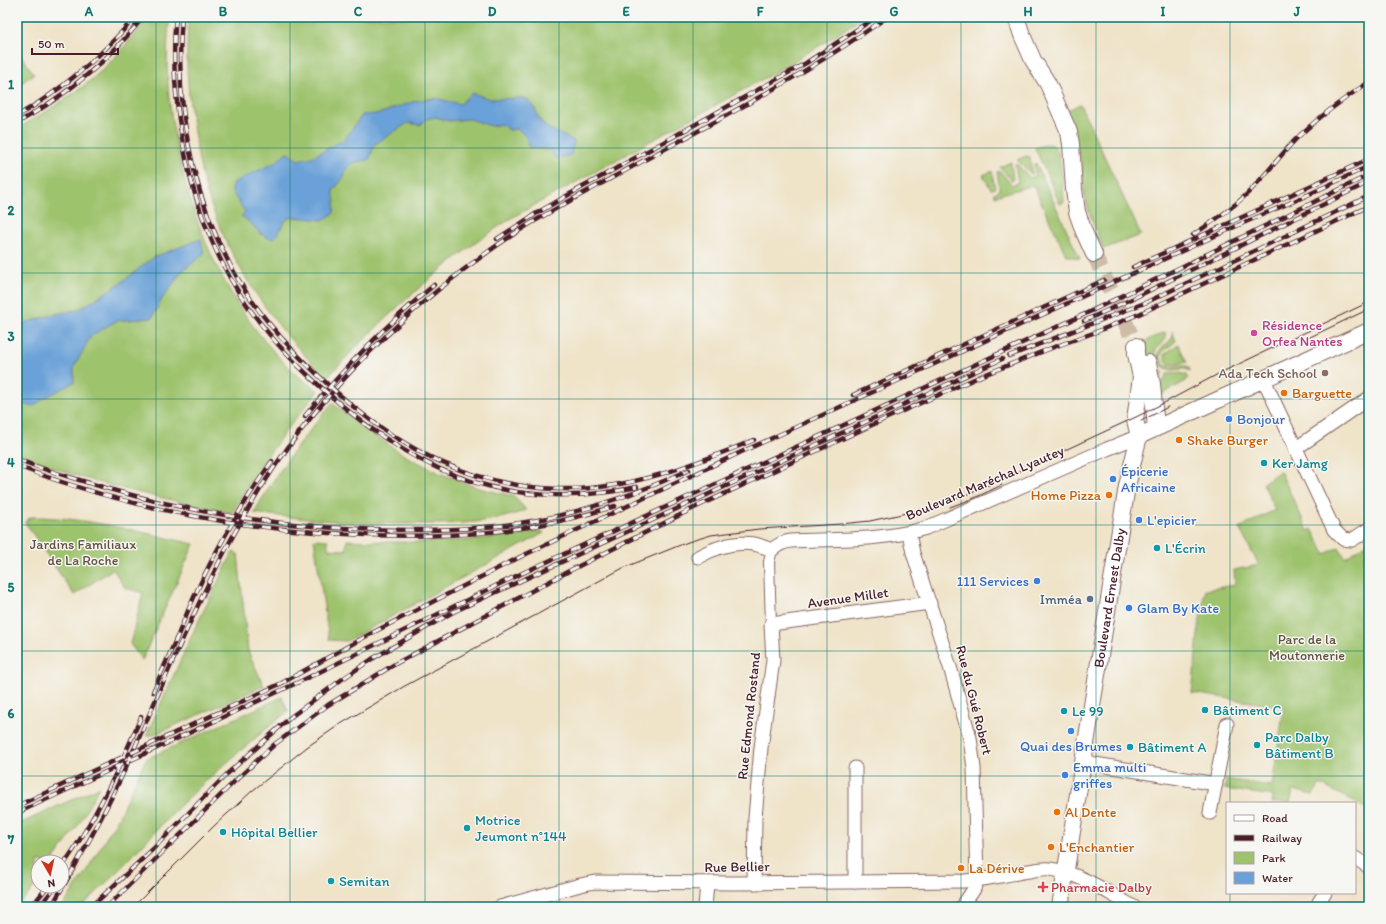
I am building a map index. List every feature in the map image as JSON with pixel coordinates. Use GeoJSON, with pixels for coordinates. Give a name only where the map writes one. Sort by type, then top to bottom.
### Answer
{"type":"FeatureCollection","features":[{"type":"Feature","properties":{"kind":"street"},"geometry":{"type":"LineString","coordinates":[[1016,17],[1033,60],[1038,88],[1072,162],[1077,212],[1094,254]]}},
{"type":"Feature","properties":{"kind":"street"},"geometry":{"type":"LineString","coordinates":[[1156,428],[1150,370],[1146,357],[1136,346],[1136,354],[1141,377],[1135,420],[1139,436],[1269,378],[1369,331]]}},
{"type":"Feature","properties":{"kind":"street"},"geometry":{"type":"LineString","coordinates":[[1269,378],[1275,404],[1334,530],[1343,539],[1352,540],[1359,537],[1369,529]]}},
{"type":"Feature","properties":{"kind":"street"},"geometry":{"type":"LineString","coordinates":[[1295,449],[1369,398]]}},
{"type":"Feature","properties":{"kind":"street","name":"Boulevard Maréchal Lyautey"},"geometry":{"type":"LineString","coordinates":[[772,550],[782,543],[791,541],[885,537],[909,533],[926,528],[1139,436]]}},
{"type":"Feature","properties":{"kind":"street","name":"Boulevard Ernest Dalby"},"geometry":{"type":"LineString","coordinates":[[1060,907],[1127,486],[1139,436]]}},
{"type":"Feature","properties":{"kind":"street","name":"Rue du Gué Robert"},"geometry":{"type":"LineString","coordinates":[[909,533],[913,553],[950,667],[970,738],[974,768],[977,880]]}},
{"type":"Feature","properties":{"kind":"street"},"geometry":{"type":"LineString","coordinates":[[698,557],[716,549],[743,543],[756,544],[772,550]]}},
{"type":"Feature","properties":{"kind":"street","name":"Rue Edmond Rostand"},"geometry":{"type":"LineString","coordinates":[[754,883],[755,818],[761,748],[772,660],[769,562],[772,550]]}},
{"type":"Feature","properties":{"kind":"street","name":"Avenue Millet"},"geometry":{"type":"LineString","coordinates":[[771,624],[930,603]]}},
{"type":"Feature","properties":{"kind":"street"},"geometry":{"type":"LineString","coordinates":[[1210,813],[1227,724]]}},
{"type":"Feature","properties":{"kind":"street"},"geometry":{"type":"LineString","coordinates":[[1083,762],[1216,784]]}},
{"type":"Feature","properties":{"kind":"street"},"geometry":{"type":"LineString","coordinates":[[855,768],[855,882]]}},
{"type":"Feature","properties":{"kind":"street","name":"Rue Bellier"},"geometry":{"type":"LineString","coordinates":[[500,907],[595,882],[707,884],[977,880],[993,876],[1049,868],[1066,872],[1086,881],[1134,907]]}},
{"type":"Feature","properties":{"kind":"street"},"geometry":{"type":"LineString","coordinates":[[962,907],[974,889],[977,880]]}},
{"type":"Feature","properties":{"kind":"street"},"geometry":{"type":"LineString","coordinates":[[705,907],[707,884]]}},
{"type":"Feature","properties":{"kind":"green space"},"geometry":{"type":"Polygon","coordinates":[[[148,17],[170,17],[167,66],[169,99],[174,131],[190,199],[208,248],[233,295],[247,318],[263,339],[287,366],[318,391],[284,433],[259,468],[232,513],[123,489],[69,473],[17,453],[17,129],[61,102],[92,79],[120,51],[148,17]]]}},
{"type":"Feature","properties":{"kind":"green space"},"geometry":{"type":"Polygon","coordinates":[[[189,17],[864,17],[774,73],[513,217],[487,234],[392,312],[327,378],[287,335],[269,313],[238,264],[213,211],[204,183],[196,147],[191,112],[187,58],[189,17]]]}},
{"type":"Feature","properties":{"kind":"green space"},"geometry":{"type":"Polygon","coordinates":[[[17,50],[34,74],[20,84],[17,80],[17,50]]]}},
{"type":"Feature","properties":{"kind":"green space"},"geometry":{"type":"Polygon","coordinates":[[[1080,104],[1141,235],[1103,249],[1089,212],[1084,193],[1080,156],[1064,112],[1080,104]]]}},
{"type":"Feature","properties":{"kind":"green space"},"geometry":{"type":"Polygon","coordinates":[[[1047,144],[1053,145],[1056,149],[1060,163],[1064,202],[1060,204],[1035,148],[1047,144]]]}},
{"type":"Feature","properties":{"kind":"green space"},"geometry":{"type":"Polygon","coordinates":[[[1026,156],[1030,157],[1032,174],[1017,160],[1026,156]]]}},
{"type":"Feature","properties":{"kind":"green space"},"geometry":{"type":"Polygon","coordinates":[[[1011,162],[1013,180],[1012,181],[1000,167],[1011,162]]]}},
{"type":"Feature","properties":{"kind":"green space"},"geometry":{"type":"Polygon","coordinates":[[[1036,163],[1080,259],[1066,255],[1033,185],[995,196],[994,193],[1000,190],[997,172],[1000,171],[1012,185],[1018,183],[1015,164],[1017,164],[1030,178],[1035,176],[1034,164],[1036,163]]]}},
{"type":"Feature","properties":{"kind":"green space"},"geometry":{"type":"Polygon","coordinates":[[[992,171],[995,188],[991,189],[983,175],[992,171]]]}},
{"type":"Feature","properties":{"kind":"green space"},"geometry":{"type":"Polygon","coordinates":[[[1172,331],[1176,341],[1162,353],[1162,361],[1170,367],[1189,367],[1190,371],[1183,369],[1168,369],[1162,365],[1158,359],[1159,351],[1173,337],[1172,331]]]}},
{"type":"Feature","properties":{"kind":"green space"},"geometry":{"type":"Polygon","coordinates":[[[1165,332],[1166,338],[1154,354],[1156,364],[1163,372],[1157,386],[1150,357],[1143,342],[1165,332]]]}},
{"type":"Feature","properties":{"kind":"green space"},"geometry":{"type":"Polygon","coordinates":[[[1178,344],[1187,362],[1175,365],[1169,364],[1165,360],[1165,354],[1178,344]]]}},
{"type":"Feature","properties":{"kind":"green space"},"geometry":{"type":"Polygon","coordinates":[[[1180,373],[1187,375],[1188,378],[1186,381],[1159,396],[1157,390],[1167,374],[1180,373]]]}},
{"type":"Feature","properties":{"kind":"green space"},"geometry":{"type":"Polygon","coordinates":[[[332,403],[371,433],[404,455],[439,473],[478,488],[513,496],[526,510],[501,518],[489,520],[437,524],[360,523],[254,513],[290,456],[332,403]]]}},
{"type":"Feature","properties":{"kind":"green space","name":"Parc de la Moutonnerie"},"geometry":{"type":"Polygon","coordinates":[[[1280,471],[1308,531],[1312,529],[1325,554],[1339,547],[1345,558],[1369,542],[1369,810],[1320,784],[1313,795],[1293,790],[1290,802],[1272,802],[1273,796],[1225,789],[1226,779],[1272,786],[1284,707],[1192,693],[1199,626],[1205,590],[1235,585],[1234,570],[1259,565],[1239,528],[1275,510],[1263,483],[1280,471]]]}},
{"type":"Feature","properties":{"kind":"green space","name":"Jardins Familiaux de La Roche"},"geometry":{"type":"Polygon","coordinates":[[[31,517],[93,522],[194,544],[142,660],[130,644],[143,593],[125,588],[113,569],[74,595],[25,522],[31,517]]]}},
{"type":"Feature","properties":{"kind":"green space"},"geometry":{"type":"Polygon","coordinates":[[[541,531],[544,533],[347,641],[329,640],[314,539],[328,540],[328,549],[346,550],[347,540],[439,542],[541,531]]]}},
{"type":"Feature","properties":{"kind":"green space"},"geometry":{"type":"Polygon","coordinates":[[[233,552],[238,554],[248,651],[264,686],[153,735],[146,736],[196,626],[233,552]]]}},
{"type":"Feature","properties":{"kind":"green space"},"geometry":{"type":"Polygon","coordinates":[[[282,697],[288,711],[198,788],[127,862],[81,907],[62,907],[116,822],[146,759],[282,697]]]}},
{"type":"Feature","properties":{"kind":"green space"},"geometry":{"type":"Polygon","coordinates":[[[99,787],[79,824],[58,854],[30,854],[30,892],[17,906],[17,825],[99,787]]]}},
{"type":"Feature","properties":{"kind":"water"},"geometry":{"type":"Polygon","coordinates":[[[472,93],[490,99],[525,98],[534,106],[539,119],[546,127],[574,141],[571,155],[557,158],[553,157],[552,150],[530,148],[525,136],[518,129],[509,130],[502,124],[491,126],[470,119],[449,121],[436,117],[427,119],[420,125],[408,123],[375,144],[369,160],[355,162],[346,169],[344,177],[333,191],[335,201],[334,213],[323,220],[291,217],[285,221],[274,239],[264,236],[241,216],[245,212],[232,192],[233,183],[276,162],[286,152],[298,160],[312,157],[345,139],[362,115],[378,114],[415,101],[435,98],[460,104],[472,93]]]}},
{"type":"Feature","properties":{"kind":"water"},"geometry":{"type":"Polygon","coordinates":[[[201,239],[204,254],[182,271],[162,299],[152,318],[116,321],[91,336],[74,367],[74,382],[48,396],[34,406],[17,404],[17,325],[80,309],[122,282],[154,257],[201,239]]]}},
{"type":"Feature","properties":{"kind":"tunnel"},"geometry":{"type":"LineString","coordinates":[[1094,254],[1136,346]]}},
{"type":"Feature","properties":{"kind":"tram line"},"geometry":{"type":"LineString","coordinates":[[133,907],[214,826],[252,791],[307,747],[339,725],[403,687],[623,568],[688,542],[711,535],[759,529],[870,521],[911,512],[956,499],[1136,417],[1220,373],[1369,302]]}},
{"type":"Feature","properties":{"kind":"tram line"},"geometry":{"type":"LineString","coordinates":[[1306,339],[1369,309]]}},
{"type":"Feature","properties":{"kind":"tram line"},"geometry":{"type":"LineString","coordinates":[[1141,421],[1168,407]]}},
{"type":"Feature","properties":{"kind":"tram line"},"geometry":{"type":"LineString","coordinates":[[950,507],[972,499],[1002,485]]}},
{"type":"Feature","properties":{"kind":"railway"},"geometry":{"type":"LineString","coordinates":[[17,116],[50,95],[80,72],[109,46],[135,17]]}},
{"type":"Feature","properties":{"kind":"railway"},"geometry":{"type":"LineString","coordinates":[[17,123],[69,89],[101,63],[143,17]]}},
{"type":"Feature","properties":{"kind":"railway"},"geometry":{"type":"LineString","coordinates":[[176,17],[174,36],[174,65],[179,121],[191,178],[208,232],[220,259],[249,308],[258,321],[298,366],[366,425],[401,448],[436,467],[473,482],[511,491],[551,495],[593,494],[637,487]]}},
{"type":"Feature","properties":{"kind":"railway"},"geometry":{"type":"LineString","coordinates":[[182,17],[180,54],[181,92],[186,130],[193,167],[204,204],[218,240],[235,273],[255,305],[275,330],[318,376],[366,417],[416,450],[470,474],[499,482],[529,487],[560,489],[610,486],[659,475],[754,440]]}},
{"type":"Feature","properties":{"kind":"railway"},"geometry":{"type":"LineString","coordinates":[[497,239],[570,194],[806,63],[876,17]]}},
{"type":"Feature","properties":{"kind":"railway"},"geometry":{"type":"LineString","coordinates":[[51,907],[118,785],[194,614],[212,576],[252,502],[300,431],[356,366],[418,307],[485,254],[520,230],[569,201],[789,80],[855,39],[887,17]]}},
{"type":"Feature","properties":{"kind":"railway"},"geometry":{"type":"LineString","coordinates":[[1193,235],[1242,199],[1295,140],[1312,124],[1369,82]]}},
{"type":"Feature","properties":{"kind":"railway"},"geometry":{"type":"LineString","coordinates":[[1133,267],[1369,159]]}},
{"type":"Feature","properties":{"kind":"railway"},"geometry":{"type":"LineString","coordinates":[[17,806],[282,683],[370,634],[520,557],[737,454],[1369,166]]}},
{"type":"Feature","properties":{"kind":"railway"},"geometry":{"type":"LineString","coordinates":[[17,813],[301,681],[514,577],[1085,314],[1369,175]]}},
{"type":"Feature","properties":{"kind":"railway"},"geometry":{"type":"LineString","coordinates":[[1084,321],[1136,297],[1369,182]]}},
{"type":"Feature","properties":{"kind":"railway"},"geometry":{"type":"LineString","coordinates":[[1009,356],[1147,302],[1369,196]]}},
{"type":"Feature","properties":{"kind":"railway"},"geometry":{"type":"LineString","coordinates":[[107,907],[236,780],[275,744],[328,705],[395,664],[569,571],[696,507],[981,376],[1139,314],[1369,206]]}},
{"type":"Feature","properties":{"kind":"railway"},"geometry":{"type":"LineString","coordinates":[[853,395],[1104,280]]}},
{"type":"Feature","properties":{"kind":"railway"},"geometry":{"type":"LineString","coordinates":[[305,416],[366,347],[434,285]]}},
{"type":"Feature","properties":{"kind":"railway"},"geometry":{"type":"LineString","coordinates":[[91,907],[153,849],[227,774],[292,716],[372,659],[453,612],[1002,359]]}},
{"type":"Feature","properties":{"kind":"railway"},"geometry":{"type":"LineString","coordinates":[[17,459],[46,470],[116,491],[198,510],[281,523],[323,527],[407,530],[489,527],[522,523],[557,516],[615,500],[689,470]]}},
{"type":"Feature","properties":{"kind":"railway"},"geometry":{"type":"LineString","coordinates":[[175,643],[195,595],[230,526],[272,461]]}},
{"type":"Feature","properties":{"kind":"railway"},"geometry":{"type":"LineString","coordinates":[[17,466],[59,481],[145,506],[233,523],[322,533],[431,536],[492,532],[553,522],[615,506]]}},
{"type":"Feature","properties":{"kind":"railway"},"geometry":{"type":"LineString","coordinates":[[153,692],[177,637]]}},
{"type":"Feature","properties":{"kind":"railway"},"geometry":{"type":"LineString","coordinates":[[70,855],[106,794],[141,717]]}},
{"type":"Feature","properties":{"kind":"railway"},"geometry":{"type":"LineString","coordinates":[[31,907],[42,894]]}},
{"type":"Feature","properties":{"kind":"railway"},"geometry":{"type":"LineString","coordinates":[[39,907],[50,894]]}},
{"type":"Feature","properties":{"kind":"place","name":"Résidence Orfea Nantes"},"geometry":{"type":"Point","coordinates":[1254,333]}},
{"type":"Feature","properties":{"kind":"place","name":"Ada Tech School"},"geometry":{"type":"Point","coordinates":[1325,373]}},
{"type":"Feature","properties":{"kind":"place","name":"Barguette"},"geometry":{"type":"Point","coordinates":[1284,393]}},
{"type":"Feature","properties":{"kind":"place","name":"Bonjour"},"geometry":{"type":"Point","coordinates":[1229,419]}},
{"type":"Feature","properties":{"kind":"place","name":"Shake Burger"},"geometry":{"type":"Point","coordinates":[1179,440]}},
{"type":"Feature","properties":{"kind":"place","name":"Ker Jamg"},"geometry":{"type":"Point","coordinates":[1264,463]}},
{"type":"Feature","properties":{"kind":"place","name":"Épicerie Africaine"},"geometry":{"type":"Point","coordinates":[1113,479]}},
{"type":"Feature","properties":{"kind":"place","name":"Home Pizza"},"geometry":{"type":"Point","coordinates":[1109,495]}},
{"type":"Feature","properties":{"kind":"place","name":"L'epicier"},"geometry":{"type":"Point","coordinates":[1139,520]}},
{"type":"Feature","properties":{"kind":"place","name":"L'Écrin"},"geometry":{"type":"Point","coordinates":[1157,548]}},
{"type":"Feature","properties":{"kind":"place","name":"111 Services"},"geometry":{"type":"Point","coordinates":[1037,581]}},
{"type":"Feature","properties":{"kind":"place","name":"Imméa"},"geometry":{"type":"Point","coordinates":[1090,599]}},
{"type":"Feature","properties":{"kind":"place","name":"Glam By Kate"},"geometry":{"type":"Point","coordinates":[1129,608]}},
{"type":"Feature","properties":{"kind":"place","name":"Bâtiment C"},"geometry":{"type":"Point","coordinates":[1205,710]}},
{"type":"Feature","properties":{"kind":"place","name":"Le 99"},"geometry":{"type":"Point","coordinates":[1064,711]}},
{"type":"Feature","properties":{"kind":"place","name":"Quai des Brumes"},"geometry":{"type":"Point","coordinates":[1071,731]}},
{"type":"Feature","properties":{"kind":"place","name":"Parc Dalby Bâtiment B"},"geometry":{"type":"Point","coordinates":[1257,745]}},
{"type":"Feature","properties":{"kind":"place","name":"Bâtiment A"},"geometry":{"type":"Point","coordinates":[1130,747]}},
{"type":"Feature","properties":{"kind":"place","name":"Emma multi griffes"},"geometry":{"type":"Point","coordinates":[1065,775]}},
{"type":"Feature","properties":{"kind":"place","name":"Al Dente"},"geometry":{"type":"Point","coordinates":[1057,812]}},
{"type":"Feature","properties":{"kind":"place","name":"Motrice Jeumont n°144"},"geometry":{"type":"Point","coordinates":[467,828]}},
{"type":"Feature","properties":{"kind":"place","name":"Hôpital Bellier"},"geometry":{"type":"Point","coordinates":[223,832]}},
{"type":"Feature","properties":{"kind":"place","name":"L'Enchantier"},"geometry":{"type":"Point","coordinates":[1051,847]}},
{"type":"Feature","properties":{"kind":"place","name":"La Dérive"},"geometry":{"type":"Point","coordinates":[961,868]}},
{"type":"Feature","properties":{"kind":"place","name":"Semitan"},"geometry":{"type":"Point","coordinates":[331,881]}},
{"type":"Feature","properties":{"kind":"place","name":"Pharmacie Dalby"},"geometry":{"type":"Point","coordinates":[1043,887]}}]}
